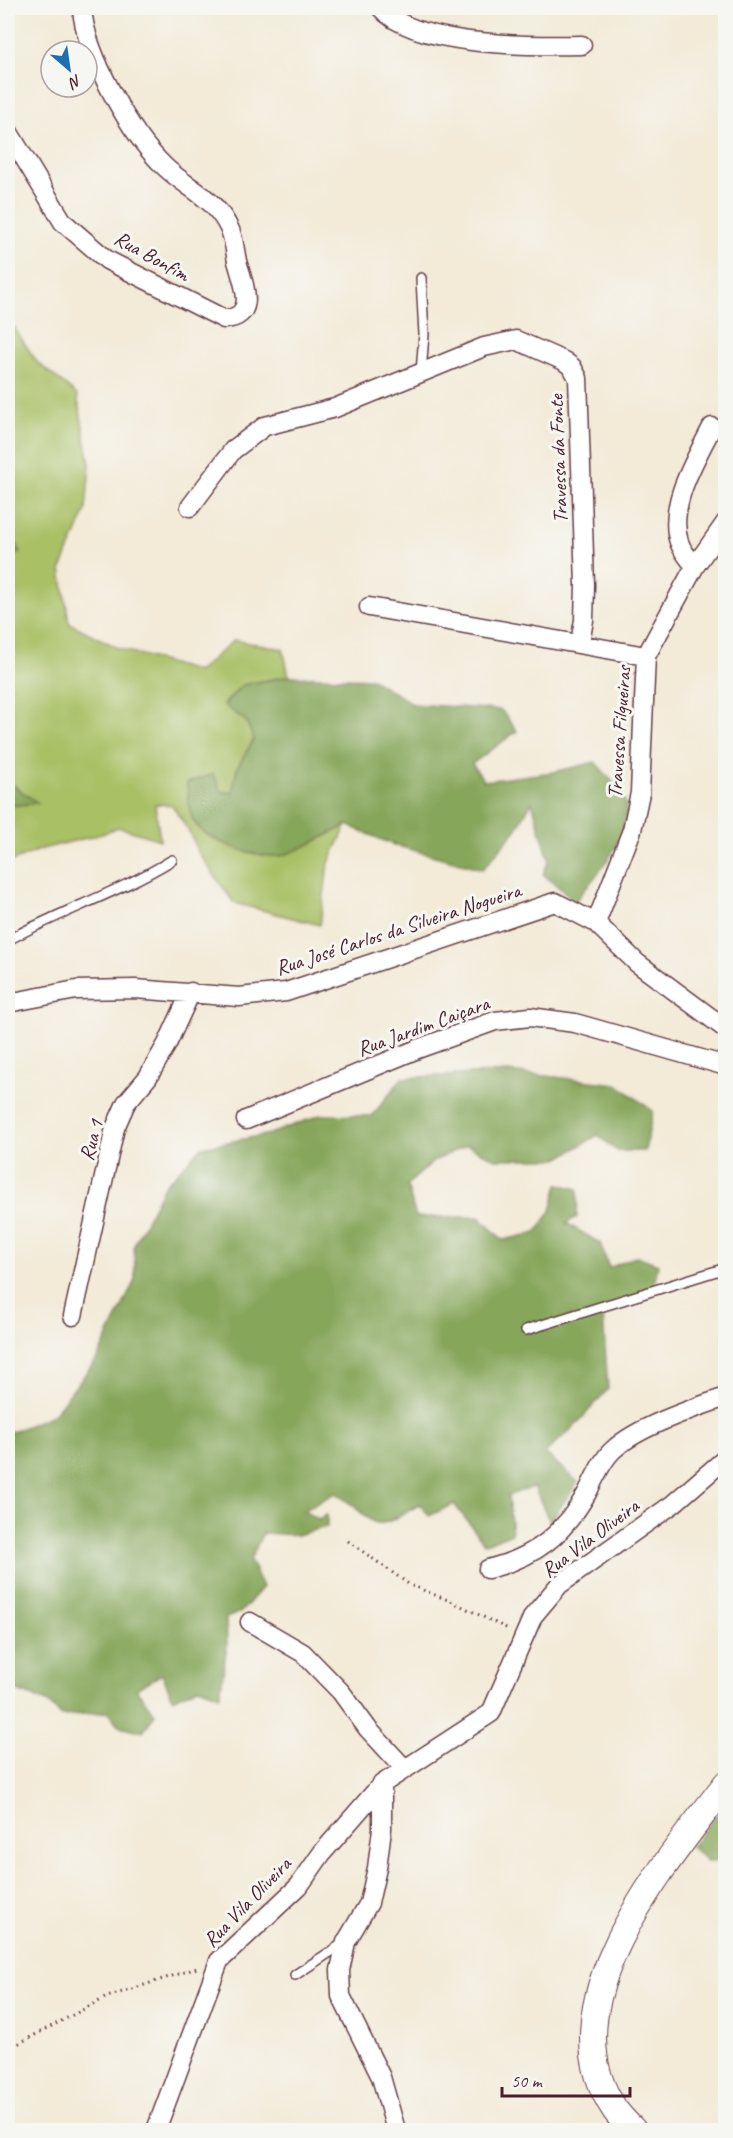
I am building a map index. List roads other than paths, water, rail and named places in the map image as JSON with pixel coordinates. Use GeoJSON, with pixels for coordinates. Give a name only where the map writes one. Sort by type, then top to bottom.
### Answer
{"type":"FeatureCollection","features":[{"type":"Feature","properties":{"kind":"street","name":"Rua Bonfim"},"geometry":{"type":"LineString","coordinates":[[8,130],[63,222],[107,260],[224,319],[234,318],[240,314],[247,298],[230,231],[215,208],[197,189],[165,168],[134,128],[92,52],[83,28],[82,8]]}},
{"type":"Feature","properties":{"kind":"street"},"geometry":{"type":"LineString","coordinates":[[381,8],[392,19],[404,25],[468,40],[517,46],[582,45]]}},
{"type":"Feature","properties":{"kind":"street","name":"Travessa da Fonte"},"geometry":{"type":"LineString","coordinates":[[190,507],[233,450],[265,426],[335,408],[484,347],[516,340],[546,352],[572,367],[578,378],[585,574],[584,620],[580,643]]}},
{"type":"Feature","properties":{"kind":"street"},"geometry":{"type":"LineString","coordinates":[[695,566],[679,540],[678,511],[689,474],[712,427]]}},
{"type":"Feature","properties":{"kind":"street","name":"Travessa Filgueiras"},"geometry":{"type":"LineString","coordinates":[[596,923],[632,830],[640,793],[646,656],[695,566],[726,522]]}},
{"type":"Feature","properties":{"kind":"street"},"geometry":{"type":"LineString","coordinates":[[369,607],[646,656]]}},
{"type":"Feature","properties":{"kind":"street","name":"Rua José Carlos da Silveira Nogueira"},"geometry":{"type":"LineString","coordinates":[[8,1004],[76,990],[135,989],[239,997],[286,992],[555,902],[596,923],[637,963],[726,1029]]}},
{"type":"Feature","properties":{"kind":"street","name":"Rua 1"},"geometry":{"type":"LineString","coordinates":[[72,1316],[115,1128],[126,1103],[148,1077],[167,1044],[191,992]]}},
{"type":"Feature","properties":{"kind":"street","name":"Rua Jardim Caiçara"},"geometry":{"type":"LineString","coordinates":[[246,1120],[420,1048],[495,1021],[530,1017],[575,1023],[726,1066]]}},
{"type":"Feature","properties":{"kind":"street"},"geometry":{"type":"LineString","coordinates":[[488,1569],[544,1545],[564,1529],[605,1459],[621,1444],[685,1412],[726,1396]]}},
{"type":"Feature","properties":{"kind":"street","name":"Rua Vila Oliveira"},"geometry":{"type":"LineString","coordinates":[[156,2130],[219,1961],[299,1886],[322,1853],[382,1784],[491,1713],[533,1616],[559,1585],[673,1504],[726,1458]]}},
{"type":"Feature","properties":{"kind":"street"},"geometry":{"type":"LineString","coordinates":[[250,1622],[303,1653],[341,1692],[368,1728],[404,1768]]}},
{"type":"Feature","properties":{"kind":"street"},"geometry":{"type":"LineString","coordinates":[[382,1784],[382,1829],[377,1868],[369,1903],[346,1942],[340,1970],[341,1996],[381,2077],[396,2130]]}},
{"type":"Feature","properties":{"kind":"street"},"geometry":{"type":"LineString","coordinates":[[633,2130],[615,2110],[597,2067],[593,2039],[597,2000],[632,1912],[726,1784]]}},
{"type":"Feature","properties":{"kind":"lane"},"geometry":{"type":"LineString","coordinates":[[421,278],[424,334],[421,373]]}},
{"type":"Feature","properties":{"kind":"lane"},"geometry":{"type":"LineString","coordinates":[[8,940],[43,921],[146,876],[172,860]]}},
{"type":"Feature","properties":{"kind":"lane"},"geometry":{"type":"LineString","coordinates":[[526,1330],[726,1268]]}},
{"type":"Feature","properties":{"kind":"lane"},"geometry":{"type":"LineString","coordinates":[[295,1975],[346,1942]]}}]}
